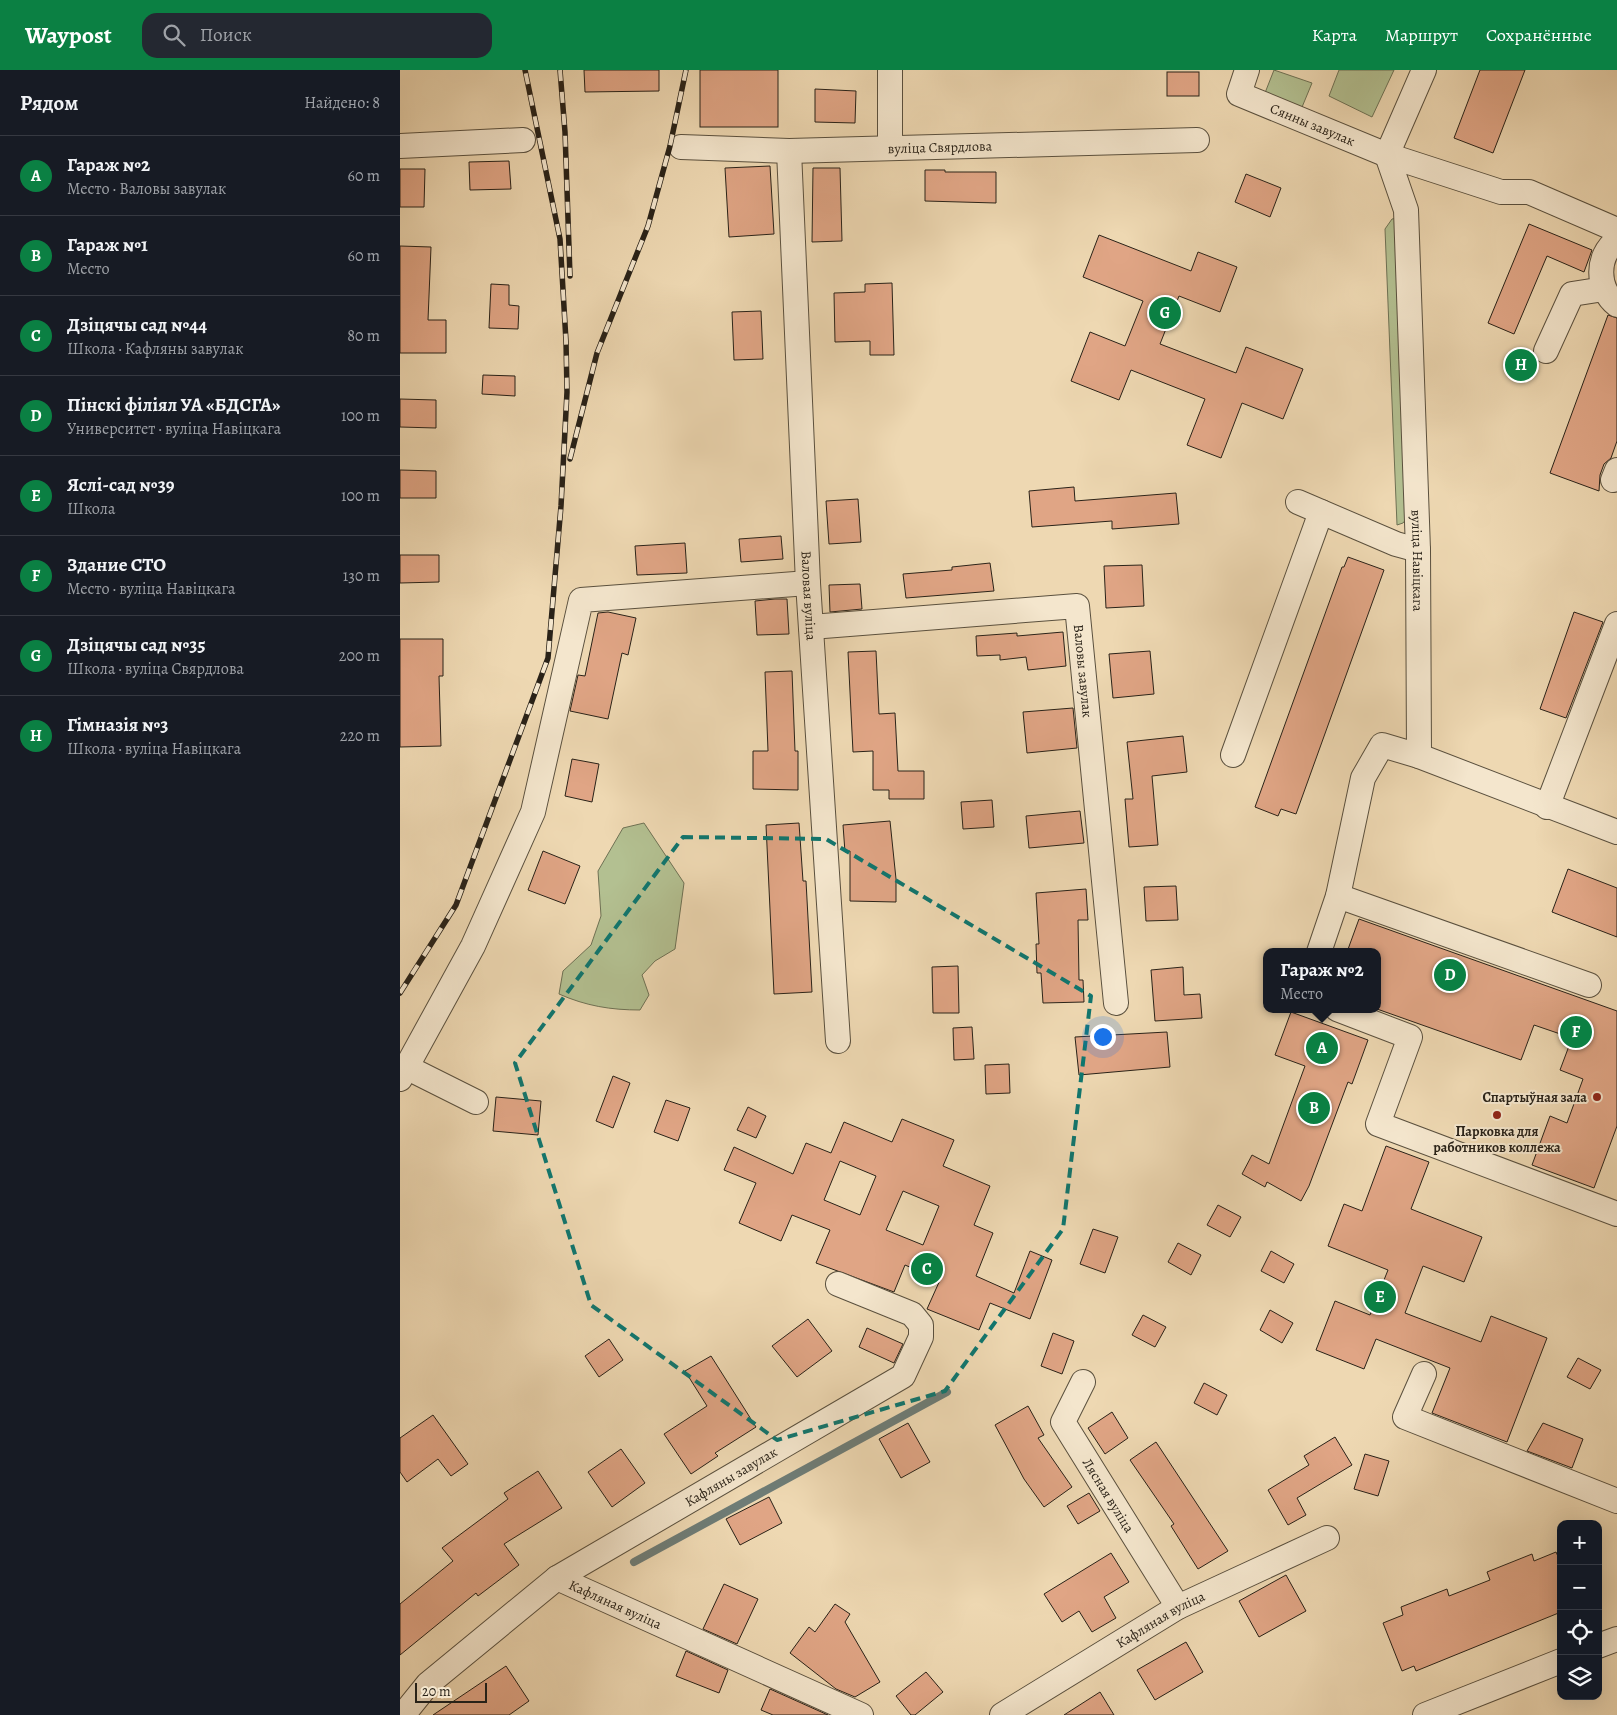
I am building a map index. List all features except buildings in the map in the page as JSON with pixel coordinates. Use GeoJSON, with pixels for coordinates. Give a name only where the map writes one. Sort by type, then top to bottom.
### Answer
{"type":"FeatureCollection","features":[{"type":"Feature","properties":{"kind":"street"},"geometry":{"type":"LineString","coordinates":[[890,70],[890,146]]}},
{"type":"Feature","properties":{"kind":"street","name":"Сянны завулак"},"geometry":{"type":"LineString","coordinates":[[1247,70],[1239,94],[1387,155],[1501,192],[1529,192],[1617,230]]}},
{"type":"Feature","properties":{"kind":"street"},"geometry":{"type":"LineString","coordinates":[[1387,155],[1424,70]]}},
{"type":"Feature","properties":{"kind":"street"},"geometry":{"type":"LineString","coordinates":[[400,146],[523,140]]}},
{"type":"Feature","properties":{"kind":"street","name":"вуліца Свярдлова"},"geometry":{"type":"LineString","coordinates":[[681,147],[789,151],[890,146],[1198,140]]}},
{"type":"Feature","properties":{"kind":"street","name":"Валовая вуліца"},"geometry":{"type":"LineString","coordinates":[[789,151],[808,583],[838,1040]]}},
{"type":"Feature","properties":{"kind":"street","name":"вуліца Навіцкага"},"geometry":{"type":"LineString","coordinates":[[1387,155],[1406,210],[1418,550],[1419,756]]}},
{"type":"Feature","properties":{"kind":"street"},"geometry":{"type":"LineString","coordinates":[[1546,352],[1572,294],[1610,297],[1601,276],[1602,263],[1606,251],[1617,240]]}},
{"type":"Feature","properties":{"kind":"street"},"geometry":{"type":"LineString","coordinates":[[1298,502],[1418,550]]}},
{"type":"Feature","properties":{"kind":"street"},"geometry":{"type":"LineString","coordinates":[[1233,755],[1321,512]]}},
{"type":"Feature","properties":{"kind":"street"},"geometry":{"type":"LineString","coordinates":[[476,1102],[403,1073],[473,946],[534,812],[581,600],[808,583]]}},
{"type":"Feature","properties":{"kind":"street","name":"Валовы завулак"},"geometry":{"type":"LineString","coordinates":[[811,627],[1077,606],[1116,1003]]}},
{"type":"Feature","properties":{"kind":"street"},"geometry":{"type":"LineString","coordinates":[[1547,807],[1617,624]]}},
{"type":"Feature","properties":{"kind":"street"},"geometry":{"type":"LineString","coordinates":[[1320,948],[1338,896],[1363,778],[1382,745],[1419,756],[1547,807],[1617,832]]}},
{"type":"Feature","properties":{"kind":"street"},"geometry":{"type":"LineString","coordinates":[[1338,896],[1589,985]]}},
{"type":"Feature","properties":{"kind":"street"},"geometry":{"type":"LineString","coordinates":[[1347,1013],[1410,1037],[1378,1124],[1617,1214]]}},
{"type":"Feature","properties":{"kind":"street","name":"Кафляны завулак"},"geometry":{"type":"LineString","coordinates":[[557,1578],[903,1376],[921,1337],[921,1325],[912,1314],[838,1284]]}},
{"type":"Feature","properties":{"kind":"street"},"geometry":{"type":"LineString","coordinates":[[1424,1374],[1405,1417],[1617,1501]]}},
{"type":"Feature","properties":{"kind":"street","name":"Лясная вуліца"},"geometry":{"type":"LineString","coordinates":[[1083,1382],[1063,1422],[1178,1607]]}},
{"type":"Feature","properties":{"kind":"street","name":"Кафляная вуліца"},"geometry":{"type":"LineString","coordinates":[[1002,1715],[1178,1607],[1326,1538]]}},
{"type":"Feature","properties":{"kind":"street","name":"Кафляная вуліца"},"geometry":{"type":"LineString","coordinates":[[403,1715],[428,1684],[557,1578],[861,1715]]}},
{"type":"Feature","properties":{"kind":"street"},"geometry":{"type":"LineString","coordinates":[[1602,1645],[1617,1639]]}},
{"type":"Feature","properties":{"kind":"street"},"geometry":{"type":"LineString","coordinates":[[1424,1715],[1557,1663]]}},
{"type":"Feature","properties":{"kind":"highlighted area"},"geometry":{"type":"Polygon","coordinates":[[[683,837],[826,839],[1091,996],[1063,1229],[945,1391],[777,1440],[591,1305],[515,1063],[683,837]]]}},
{"type":"Feature","properties":{"kind":"green space"},"geometry":{"type":"Polygon","coordinates":[[[1274,70],[1312,83],[1300,112],[1263,98],[1274,70]]]}},
{"type":"Feature","properties":{"kind":"green space"},"geometry":{"type":"Polygon","coordinates":[[[1339,70],[1394,70],[1372,117],[1329,96],[1339,70]]]}},
{"type":"Feature","properties":{"kind":"green space"},"geometry":{"type":"Polygon","coordinates":[[[1398,218],[1407,518],[1403,523],[1397,525],[1385,229],[1392,219],[1398,218]]]}},
{"type":"Feature","properties":{"kind":"green space"},"geometry":{"type":"Polygon","coordinates":[[[644,823],[684,883],[675,949],[655,961],[642,975],[649,995],[640,1010],[599,1006],[579,1002],[559,994],[563,971],[591,945],[601,916],[598,871],[623,828],[644,823]]]}},
{"type":"Feature","properties":{"kind":"waterway"},"geometry":{"type":"LineString","coordinates":[[634,1562],[947,1392]]}},
{"type":"Feature","properties":{"kind":"railway"},"geometry":{"type":"LineString","coordinates":[[400,993],[456,905],[548,658],[561,506],[567,392],[566,341],[560,239],[525,70]]}},
{"type":"Feature","properties":{"kind":"railway"},"geometry":{"type":"LineString","coordinates":[[560,70],[565,132],[570,276]]}},
{"type":"Feature","properties":{"kind":"railway"},"geometry":{"type":"LineString","coordinates":[[570,459],[597,353],[648,226],[670,146],[686,70]]}},
{"type":"Feature","properties":{"kind":"place","name":"Дзіцячы сад №35"},"geometry":{"type":"Point","coordinates":[1165,313]}},
{"type":"Feature","properties":{"kind":"place","name":"Гімназія №3"},"geometry":{"type":"Point","coordinates":[1521,365]}},
{"type":"Feature","properties":{"kind":"place","name":"Пінскі філіял УА «БДСГА»"},"geometry":{"type":"Point","coordinates":[1450,975]}},
{"type":"Feature","properties":{"kind":"place","name":"Здание СТО"},"geometry":{"type":"Point","coordinates":[1576,1032]}},
{"type":"Feature","properties":{"kind":"place","name":"Гараж №2"},"geometry":{"type":"Point","coordinates":[1322,1048]}},
{"type":"Feature","properties":{"kind":"place","name":"Спартыўная зала"},"geometry":{"type":"Point","coordinates":[1597,1097]}},
{"type":"Feature","properties":{"kind":"place","name":"Гараж №1"},"geometry":{"type":"Point","coordinates":[1314,1108]}},
{"type":"Feature","properties":{"kind":"place","name":"Парковка для работников коллежа"},"geometry":{"type":"Point","coordinates":[1497,1115]}},
{"type":"Feature","properties":{"kind":"place","name":"Дзіцячы сад №44"},"geometry":{"type":"Point","coordinates":[927,1269]}},
{"type":"Feature","properties":{"kind":"place","name":"Яслі-сад №39"},"geometry":{"type":"Point","coordinates":[1380,1297]}}]}
